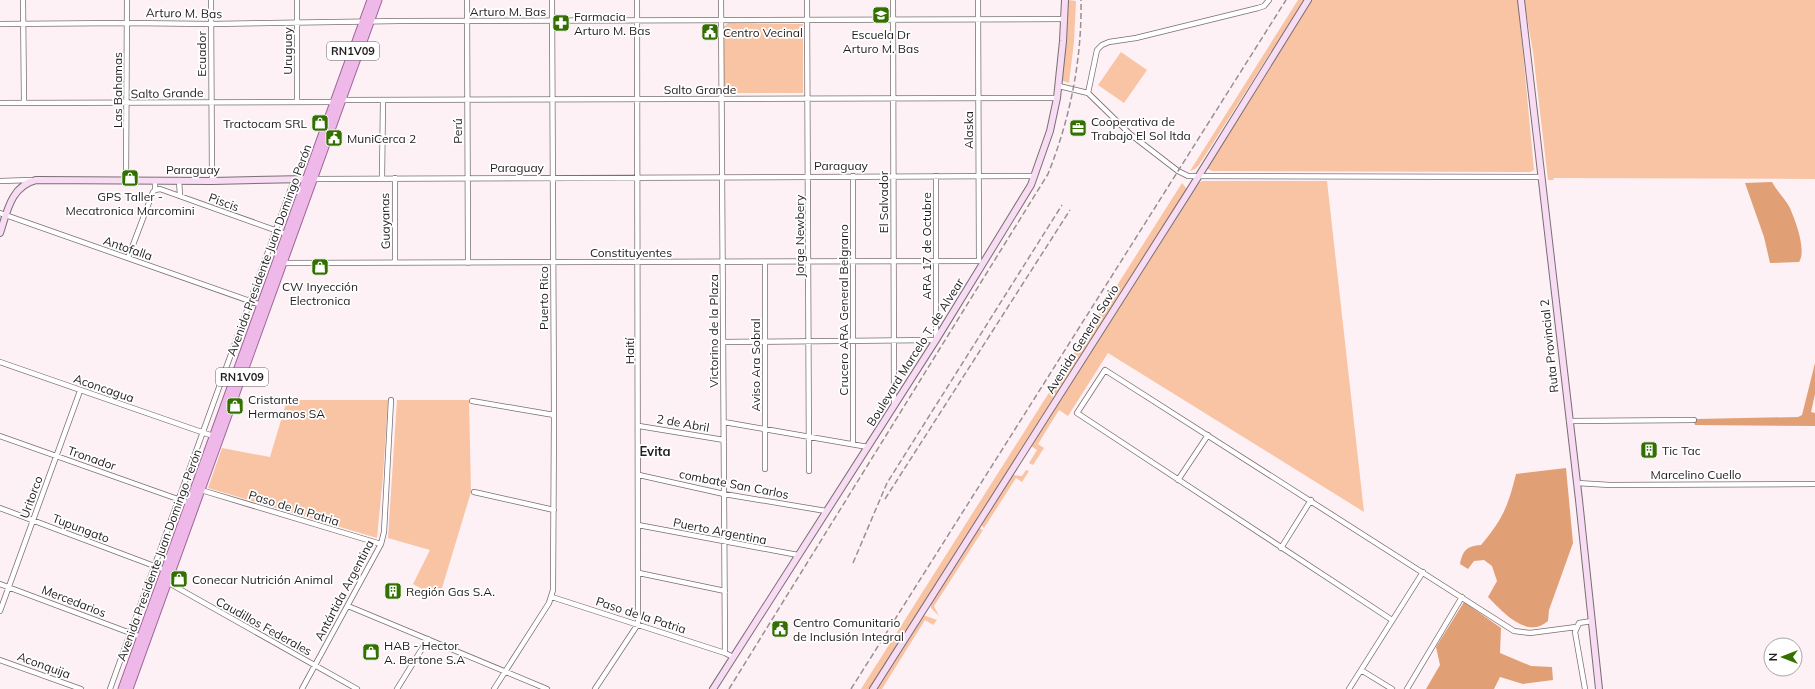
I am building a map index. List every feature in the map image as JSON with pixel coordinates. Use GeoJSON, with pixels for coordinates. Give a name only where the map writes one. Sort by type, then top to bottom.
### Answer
{"type":"FeatureCollection","features":[{"type":"Feature","properties":{"kind":"main road","name":"Avenida Presidente Juan Domingo Perón"},"geometry":{"type":"LineString","coordinates":[[129,689],[165,581],[165,570],[286,234],[343,100],[367,22],[371,0]]}},
{"type":"Feature","properties":{"kind":"main road","name":"Avenida Presidente Juan Domingo Perón"},"geometry":{"type":"LineString","coordinates":[[122,689],[141,637],[201,490],[283,263],[335,102],[367,22],[378,0]]}},
{"type":"Feature","properties":{"kind":"main road","name":"Boulevard Marcelo T. de Alvear"},"geometry":{"type":"LineString","coordinates":[[713,689],[936,340],[982,262],[1025,196],[1035,176],[1050,131],[1057,98],[1065,19],[1065,0]]}},
{"type":"Feature","properties":{"kind":"main road","name":"Avenida General Savio"},"geometry":{"type":"LineString","coordinates":[[873,689],[1308,0]]}},
{"type":"Feature","properties":{"kind":"main road","name":"Ruta Provincial 2"},"geometry":{"type":"LineString","coordinates":[[1521,0],[1577,483],[1599,689]]}},
{"type":"Feature","properties":{"kind":"main road","name":"Paraguay"},"geometry":{"type":"LineString","coordinates":[[35,180],[212,181],[310,179]]}},
{"type":"Feature","properties":{"kind":"main road"},"geometry":{"type":"LineString","coordinates":[[0,233],[3,214],[13,198],[24,184],[35,180]]}},
{"type":"Feature","properties":{"kind":"street"},"geometry":{"type":"LineString","coordinates":[[23,0],[24,103]]}},
{"type":"Feature","properties":{"kind":"street","name":"Las Bahamas"},"geometry":{"type":"LineString","coordinates":[[126,180],[127,0]]}},
{"type":"Feature","properties":{"kind":"street","name":"Ecuador"},"geometry":{"type":"LineString","coordinates":[[211,0],[212,181]]}},
{"type":"Feature","properties":{"kind":"street","name":"Uruguay"},"geometry":{"type":"LineString","coordinates":[[296,0],[297,102]]}},
{"type":"Feature","properties":{"kind":"street","name":"Perú"},"geometry":{"type":"LineString","coordinates":[[467,0],[468,263]]}},
{"type":"Feature","properties":{"kind":"street","name":"Puerto Rico"},"geometry":{"type":"LineString","coordinates":[[552,0],[554,415],[552,597]]}},
{"type":"Feature","properties":{"kind":"street","name":"Haití"},"geometry":{"type":"LineString","coordinates":[[637,0],[639,426],[638,624]]}},
{"type":"Feature","properties":{"kind":"street","name":"Victorino de la Plaza"},"geometry":{"type":"LineString","coordinates":[[721,0],[725,653]]}},
{"type":"Feature","properties":{"kind":"street","name":"Jorge Newbery"},"geometry":{"type":"LineString","coordinates":[[807,0],[809,177],[809,471]]}},
{"type":"Feature","properties":{"kind":"street","name":"El Salvador"},"geometry":{"type":"LineString","coordinates":[[893,0],[894,404]]}},
{"type":"Feature","properties":{"kind":"street","name":"Alaska"},"geometry":{"type":"LineString","coordinates":[[978,0],[979,176],[982,262]]}},
{"type":"Feature","properties":{"kind":"street"},"geometry":{"type":"LineString","coordinates":[[1088,93],[1097,50],[1102,45],[1109,42],[1136,38],[1258,8],[1264,6],[1269,0]]}},
{"type":"Feature","properties":{"kind":"street","name":"Arturo M. Bas"},"geometry":{"type":"LineString","coordinates":[[0,24],[211,24],[552,20],[807,20],[893,18],[1065,19]]}},
{"type":"Feature","properties":{"kind":"street"},"geometry":{"type":"LineString","coordinates":[[1059,86],[1088,93],[1122,127],[1172,167],[1185,175],[1541,177]]}},
{"type":"Feature","properties":{"kind":"street","name":"Salto Grande"},"geometry":{"type":"LineString","coordinates":[[343,100],[1057,98]]}},
{"type":"Feature","properties":{"kind":"street","name":"Guayanas"},"geometry":{"type":"LineString","coordinates":[[382,178],[383,100]]}},
{"type":"Feature","properties":{"kind":"street","name":"Salto Grande"},"geometry":{"type":"LineString","coordinates":[[0,103],[335,102]]}},
{"type":"Feature","properties":{"kind":"street","name":"Crucero ARA General Belgrano"},"geometry":{"type":"LineString","coordinates":[[853,176],[853,444]]}},
{"type":"Feature","properties":{"kind":"street","name":"ARA 17 de Octubre"},"geometry":{"type":"LineString","coordinates":[[936,176],[936,340]]}},
{"type":"Feature","properties":{"kind":"street","name":"Paraguay"},"geometry":{"type":"LineString","coordinates":[[310,179],[1035,176]]}},
{"type":"Feature","properties":{"kind":"street","name":"Guayanas"},"geometry":{"type":"LineString","coordinates":[[395,178],[396,263]]}},
{"type":"Feature","properties":{"kind":"street","name":"Paraguay"},"geometry":{"type":"LineString","coordinates":[[0,181],[35,180]]}},
{"type":"Feature","properties":{"kind":"street"},"geometry":{"type":"LineString","coordinates":[[128,258],[155,190],[155,180]]}},
{"type":"Feature","properties":{"kind":"street"},"geometry":{"type":"LineString","coordinates":[[179,180],[180,196]]}},
{"type":"Feature","properties":{"kind":"street","name":"Avenida Presidente Juan Domingo Perón"},"geometry":{"type":"LineString","coordinates":[[110,689],[294,180]]}},
{"type":"Feature","properties":{"kind":"street","name":"Piscis"},"geometry":{"type":"LineString","coordinates":[[155,190],[160,189],[286,234]]}},
{"type":"Feature","properties":{"kind":"street","name":"Antofalla"},"geometry":{"type":"LineString","coordinates":[[3,214],[261,305]]}},
{"type":"Feature","properties":{"kind":"street","name":"Constituyentes"},"geometry":{"type":"LineString","coordinates":[[283,263],[809,261],[982,262]]}},
{"type":"Feature","properties":{"kind":"street","name":"Aviso Ara Sobral"},"geometry":{"type":"LineString","coordinates":[[765,262],[765,469]]}},
{"type":"Feature","properties":{"kind":"street"},"geometry":{"type":"LineString","coordinates":[[723,342],[936,340]]}},
{"type":"Feature","properties":{"kind":"street","name":"Aconcagua"},"geometry":{"type":"LineString","coordinates":[[0,362],[213,436]]}},
{"type":"Feature","properties":{"kind":"street"},"geometry":{"type":"LineString","coordinates":[[1392,620],[1077,413],[1105,370],[1311,500],[1514,631],[1521,633],[1576,627]]}},
{"type":"Feature","properties":{"kind":"street","name":"Uritorco"},"geometry":{"type":"LineString","coordinates":[[0,611],[80,391]]}},
{"type":"Feature","properties":{"kind":"street","name":"Antártida Argentina"},"geometry":{"type":"LineString","coordinates":[[302,689],[381,544],[384,532],[392,400]]}},
{"type":"Feature","properties":{"kind":"street"},"geometry":{"type":"LineString","coordinates":[[472,401],[554,415]]}},
{"type":"Feature","properties":{"kind":"street"},"geometry":{"type":"LineString","coordinates":[[1569,421],[1694,420]]}},
{"type":"Feature","properties":{"kind":"street"},"geometry":{"type":"LineString","coordinates":[[724,422],[868,446]]}},
{"type":"Feature","properties":{"kind":"street","name":"2 de Abril"},"geometry":{"type":"LineString","coordinates":[[639,426],[724,440]]}},
{"type":"Feature","properties":{"kind":"street"},"geometry":{"type":"LineString","coordinates":[[1178,480],[1208,435]]}},
{"type":"Feature","properties":{"kind":"street","name":"Tronador"},"geometry":{"type":"LineString","coordinates":[[0,436],[189,503]]}},
{"type":"Feature","properties":{"kind":"street","name":"combate San Carlos"},"geometry":{"type":"LineString","coordinates":[[639,475],[724,494],[826,511]]}},
{"type":"Feature","properties":{"kind":"street","name":"Marcelino Cuello"},"geometry":{"type":"LineString","coordinates":[[1577,483],[1610,485],[1815,484]]}},
{"type":"Feature","properties":{"kind":"street","name":"Paso de la Patria"},"geometry":{"type":"LineString","coordinates":[[201,490],[381,544]]}},
{"type":"Feature","properties":{"kind":"street"},"geometry":{"type":"LineString","coordinates":[[474,492],[554,510]]}},
{"type":"Feature","properties":{"kind":"street"},"geometry":{"type":"LineString","coordinates":[[1281,548],[1311,500]]}},
{"type":"Feature","properties":{"kind":"street","name":"Tupungato"},"geometry":{"type":"LineString","coordinates":[[0,508],[165,570]]}},
{"type":"Feature","properties":{"kind":"street","name":"Puerto Argentina"},"geometry":{"type":"LineString","coordinates":[[638,525],[798,556]]}},
{"type":"Feature","properties":{"kind":"street"},"geometry":{"type":"LineString","coordinates":[[1349,689],[1423,572]]}},
{"type":"Feature","properties":{"kind":"street"},"geometry":{"type":"LineString","coordinates":[[639,573],[725,591]]}},
{"type":"Feature","properties":{"kind":"street","name":"Caudillos Federales"},"geometry":{"type":"LineString","coordinates":[[165,581],[357,689]]}},
{"type":"Feature","properties":{"kind":"street","name":"Mercedarios"},"geometry":{"type":"LineString","coordinates":[[0,584],[141,637]]}},
{"type":"Feature","properties":{"kind":"street"},"geometry":{"type":"LineString","coordinates":[[494,689],[552,597]]}},
{"type":"Feature","properties":{"kind":"street","name":"Paso de la Patria"},"geometry":{"type":"LineString","coordinates":[[552,597],[725,653]]}},
{"type":"Feature","properties":{"kind":"street"},"geometry":{"type":"LineString","coordinates":[[1407,689],[1462,597]]}},
{"type":"Feature","properties":{"kind":"street"},"geometry":{"type":"LineString","coordinates":[[348,606],[547,689]]}},
{"type":"Feature","properties":{"kind":"street"},"geometry":{"type":"LineString","coordinates":[[1585,689],[1575,637],[1576,627],[1579,623],[1592,621]]}},
{"type":"Feature","properties":{"kind":"street"},"geometry":{"type":"LineString","coordinates":[[595,689],[638,624]]}},
{"type":"Feature","properties":{"kind":"street"},"geometry":{"type":"LineString","coordinates":[[398,689],[428,639]]}},
{"type":"Feature","properties":{"kind":"street"},"geometry":{"type":"LineString","coordinates":[[725,653],[733,657]]}},
{"type":"Feature","properties":{"kind":"street","name":"Aconquija"},"geometry":{"type":"LineString","coordinates":[[0,660],[81,689]]}},
{"type":"Feature","properties":{"kind":"street"},"geometry":{"type":"LineString","coordinates":[[1360,670],[1392,689]]}},
{"type":"Feature","properties":{"kind":"shaded area"},"geometry":{"type":"Polygon","coordinates":[[[1068,0],[1076,1],[1074,42],[1069,83],[1063,81],[1062,77],[1068,0]]]}},
{"type":"Feature","properties":{"kind":"shaded area"},"geometry":{"type":"Polygon","coordinates":[[[1298,0],[1304,0],[1199,165],[1190,171],[1298,0]]]}},
{"type":"Feature","properties":{"kind":"shaded area"},"geometry":{"type":"Polygon","coordinates":[[[1312,0],[1518,0],[1534,170],[1530,172],[1212,171],[1208,169],[1312,0]]]}},
{"type":"Feature","properties":{"kind":"shaded area"},"geometry":{"type":"Polygon","coordinates":[[[1524,0],[1815,0],[1815,179],[1554,178],[1553,180],[1548,180],[1533,52],[1524,0]]]}},
{"type":"Feature","properties":{"kind":"shaded area"},"geometry":{"type":"Polygon","coordinates":[[[728,23],[803,24],[803,93],[726,93],[724,90],[724,27],[728,23]]]}},
{"type":"Feature","properties":{"kind":"shaded area"},"geometry":{"type":"Polygon","coordinates":[[[1121,52],[1147,70],[1124,103],[1098,85],[1121,52]]]}},
{"type":"Feature","properties":{"kind":"shaded area"},"geometry":{"type":"Polygon","coordinates":[[[1327,181],[1364,512],[1108,353],[1068,416],[1059,410],[1038,444],[1044,448],[1033,465],[1029,463],[1037,450],[1031,446],[1200,182],[1327,181]]]}},
{"type":"Feature","properties":{"kind":"shaded area"},"geometry":{"type":"Polygon","coordinates":[[[1772,182],[1790,208],[1797,227],[1802,250],[1799,262],[1770,263],[1764,237],[1745,183],[1772,182]]]}},
{"type":"Feature","properties":{"kind":"shaded area"},"geometry":{"type":"Polygon","coordinates":[[[1182,183],[1187,189],[869,689],[861,689],[1182,183]]]}},
{"type":"Feature","properties":{"kind":"shaded area"},"geometry":{"type":"Polygon","coordinates":[[[1815,363],[1815,394],[1811,412],[1815,413],[1815,426],[1695,425],[1694,422],[1696,419],[1798,417],[1802,415],[1815,363]]]}},
{"type":"Feature","properties":{"kind":"shaded area"},"geometry":{"type":"Polygon","coordinates":[[[287,400],[388,400],[377,538],[208,488],[222,448],[270,457],[287,400]]]}},
{"type":"Feature","properties":{"kind":"shaded area"},"geometry":{"type":"Polygon","coordinates":[[[397,400],[469,400],[471,492],[439,598],[413,584],[430,550],[388,538],[397,400]]]}},
{"type":"Feature","properties":{"kind":"shaded area"},"geometry":{"type":"Polygon","coordinates":[[[1566,468],[1573,543],[1549,610],[1548,621],[1540,626],[1532,627],[1523,625],[1508,616],[1488,597],[1497,581],[1492,566],[1484,560],[1474,561],[1468,569],[1460,564],[1461,559],[1466,550],[1472,546],[1481,545],[1500,520],[1507,504],[1516,474],[1566,468]]]}},
{"type":"Feature","properties":{"kind":"shaded area"},"geometry":{"type":"Polygon","coordinates":[[[1026,470],[1029,471],[1022,482],[1016,478],[984,528],[981,525],[1013,475],[1022,476],[1026,470]]]}},
{"type":"Feature","properties":{"kind":"shaded area"},"geometry":{"type":"Polygon","coordinates":[[[979,528],[983,530],[934,606],[939,616],[931,608],[931,603],[979,528]]]}},
{"type":"Feature","properties":{"kind":"shaded area"},"geometry":{"type":"Polygon","coordinates":[[[1464,602],[1501,628],[1500,653],[1531,666],[1552,667],[1553,680],[1523,684],[1500,677],[1494,689],[1426,689],[1440,665],[1436,647],[1464,602]]]}},
{"type":"Feature","properties":{"kind":"shaded area"},"geometry":{"type":"Polygon","coordinates":[[[923,615],[937,620],[933,625],[925,620],[882,689],[876,689],[923,615]]]}},
{"type":"Feature","properties":{"kind":"railway"},"geometry":{"type":"LineString","coordinates":[[729,689],[1048,174],[1063,132],[1073,89],[1079,45],[1081,0]]}},
{"type":"Feature","properties":{"kind":"railway"},"geometry":{"type":"LineString","coordinates":[[851,689],[1286,0]]}},
{"type":"Feature","properties":{"kind":"railway"},"geometry":{"type":"LineString","coordinates":[[853,563],[887,483],[1062,205]]}},
{"type":"Feature","properties":{"kind":"railway"},"geometry":{"type":"LineString","coordinates":[[885,499],[1070,210]]}},
{"type":"Feature","properties":{"kind":"place","name":"Escuela Dr Arturo M. Bas"},"geometry":{"type":"Point","coordinates":[881,15]}},
{"type":"Feature","properties":{"kind":"place","name":"Farmacia Arturo M. Bas"},"geometry":{"type":"Point","coordinates":[561,23]}},
{"type":"Feature","properties":{"kind":"place","name":"Centro Vecinal"},"geometry":{"type":"Point","coordinates":[710,32]}},
{"type":"Feature","properties":{"kind":"place","name":"Tractocam SRL"},"geometry":{"type":"Point","coordinates":[320,123]}},
{"type":"Feature","properties":{"kind":"place","name":"Cooperativa de Trabajo El Sol ltda"},"geometry":{"type":"Point","coordinates":[1078,128]}},
{"type":"Feature","properties":{"kind":"place","name":"MuniCerca 2"},"geometry":{"type":"Point","coordinates":[334,138]}},
{"type":"Feature","properties":{"kind":"place","name":"GPS Taller - Mecatronica Marcomini"},"geometry":{"type":"Point","coordinates":[130,178]}},
{"type":"Feature","properties":{"kind":"place","name":"CW Inyección Electronica"},"geometry":{"type":"Point","coordinates":[320,267]}},
{"type":"Feature","properties":{"kind":"place","name":"Cristante Hermanos SA"},"geometry":{"type":"Point","coordinates":[235,406]}},
{"type":"Feature","properties":{"kind":"place","name":"Tic Tac"},"geometry":{"type":"Point","coordinates":[1649,450]}},
{"type":"Feature","properties":{"kind":"place","name":"Conecar Nutrición Animal"},"geometry":{"type":"Point","coordinates":[179,579]}},
{"type":"Feature","properties":{"kind":"place","name":"Región Gas S.A."},"geometry":{"type":"Point","coordinates":[393,591]}},
{"type":"Feature","properties":{"kind":"place","name":"Centro Comunitario de Inclusión Integral"},"geometry":{"type":"Point","coordinates":[780,629]}},
{"type":"Feature","properties":{"kind":"place","name":"HAB - Hector A. Bertone S.A"},"geometry":{"type":"Point","coordinates":[371,652]}},
{"type":"Feature","properties":{"kind":"district","name":"Evita"},"geometry":{"type":"Point","coordinates":[655,451]}}]}
